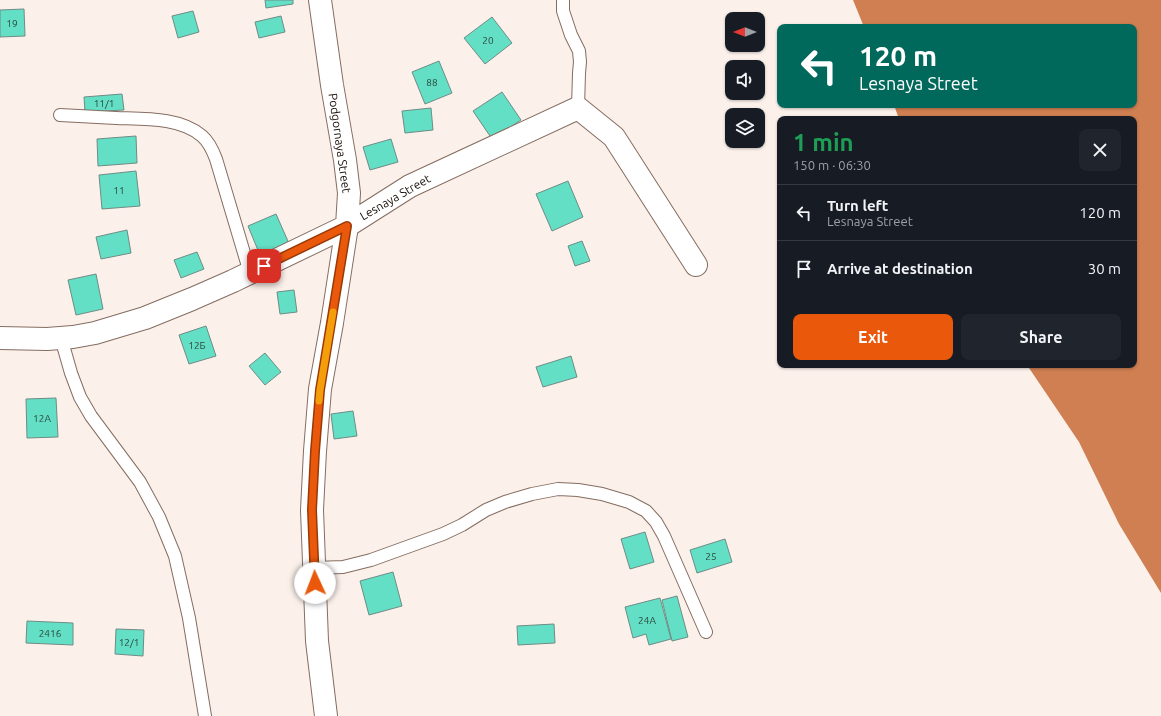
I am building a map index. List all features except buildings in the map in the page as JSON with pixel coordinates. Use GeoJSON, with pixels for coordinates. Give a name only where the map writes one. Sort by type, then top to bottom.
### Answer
{"type":"FeatureCollection","features":[{"type":"Feature","properties":{"kind":"street","name":"Podgornaya Street"},"geometry":{"type":"LineString","coordinates":[[320,0],[349,193],[347,226],[320,390],[312,510],[317,641],[326,716]]}},
{"type":"Feature","properties":{"kind":"street","name":"Lesnaya Street"},"geometry":{"type":"LineString","coordinates":[[0,338],[62,338],[95,333],[145,318],[250,273],[347,226],[410,186],[578,108]]}},
{"type":"Feature","properties":{"kind":"street"},"geometry":{"type":"LineString","coordinates":[[578,108],[614,137],[696,265]]}},
{"type":"Feature","properties":{"kind":"lane"},"geometry":{"type":"LineString","coordinates":[[563,0],[563,11],[571,35],[579,51],[578,108]]}},
{"type":"Feature","properties":{"kind":"lane"},"geometry":{"type":"LineString","coordinates":[[60,115],[156,119],[175,122],[188,127],[202,136],[211,146],[216,159],[250,273]]}},
{"type":"Feature","properties":{"kind":"lane"},"geometry":{"type":"LineString","coordinates":[[62,338],[71,373],[80,397],[91,416],[140,482],[159,517],[167,536],[174,556],[189,618],[205,716]]}},
{"type":"Feature","properties":{"kind":"lane"},"geometry":{"type":"LineString","coordinates":[[314,568],[343,567],[371,560],[443,534],[462,525],[486,510],[505,502],[532,494],[558,489],[578,490],[602,494],[629,502],[646,511],[651,516],[664,536],[706,632]]}},
{"type":"Feature","properties":{"kind":"shaded area"},"geometry":{"type":"Polygon","coordinates":[[[853,0],[1161,0],[1161,593],[1119,524],[1079,442],[1029,368],[1137,368],[1137,116],[898,116],[895,108],[1137,108],[1137,24],[863,24],[853,0]]]}},
{"type":"Feature","properties":{"kind":"slow traffic"},"geometry":{"type":"LineString","coordinates":[[319,401],[333,312]]}},
{"type":"Feature","properties":{"kind":"route"},"geometry":{"type":"LineString","coordinates":[[264,266],[347,226],[320,390],[312,510],[315,583]]}}]}
